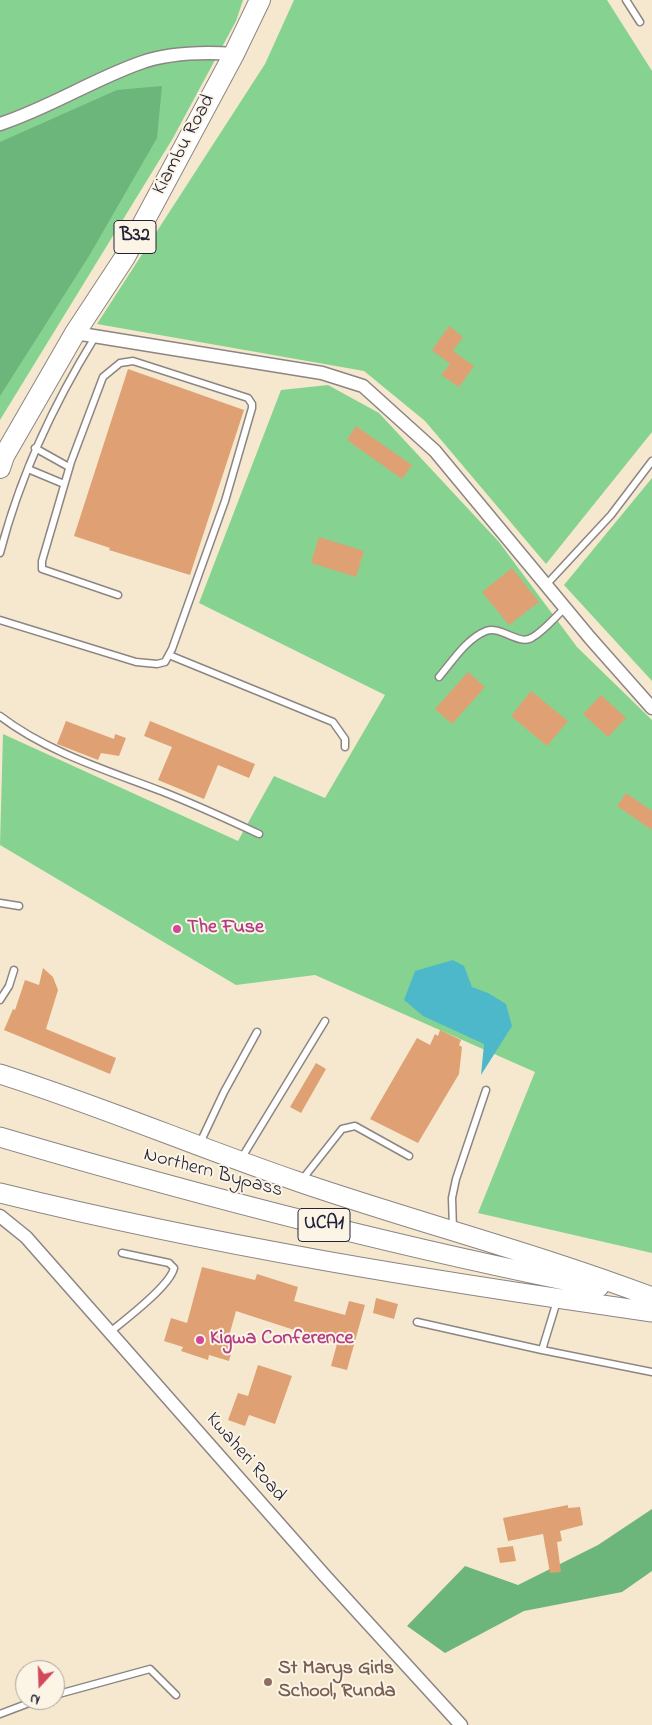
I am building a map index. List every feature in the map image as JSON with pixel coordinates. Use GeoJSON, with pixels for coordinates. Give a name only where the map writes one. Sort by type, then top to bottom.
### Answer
{"type":"FeatureCollection","features":[{"type":"Feature","properties":{"kind":"highway","name":"Kiambu Road"},"geometry":{"type":"LineString","coordinates":[[0,468],[4,456],[75,333],[125,257],[234,54],[260,0]]}},
{"type":"Feature","properties":{"kind":"main road"},"geometry":{"type":"LineString","coordinates":[[0,1074],[59,1093],[240,1162],[392,1213],[573,1267],[652,1297]]}},
{"type":"Feature","properties":{"kind":"main road","name":"Northern Bypass"},"geometry":{"type":"LineString","coordinates":[[0,1137],[147,1180],[291,1217],[574,1282],[652,1297]]}},
{"type":"Feature","properties":{"kind":"main road"},"geometry":{"type":"LineString","coordinates":[[0,1193],[118,1222],[290,1256],[558,1299],[652,1312]]}},
{"type":"Feature","properties":{"kind":"street"},"geometry":{"type":"LineString","coordinates":[[0,124],[26,116],[141,62],[202,51],[234,54]]}},
{"type":"Feature","properties":{"kind":"street"},"geometry":{"type":"LineString","coordinates":[[75,333],[322,373],[363,386],[435,451],[565,608],[652,708]]}},
{"type":"Feature","properties":{"kind":"street","name":"Kwaheri Road"},"geometry":{"type":"LineString","coordinates":[[0,1216],[26,1237],[325,1576],[462,1725]]}},
{"type":"Feature","properties":{"kind":"lane"},"geometry":{"type":"LineString","coordinates":[[626,0],[640,22]]}},
{"type":"Feature","properties":{"kind":"lane"},"geometry":{"type":"LineString","coordinates":[[0,553],[35,448],[47,420],[95,337]]}},
{"type":"Feature","properties":{"kind":"lane"},"geometry":{"type":"LineString","coordinates":[[0,620],[136,662],[157,664],[165,662],[225,501],[252,404],[248,398],[133,361],[120,363],[103,377],[69,467],[42,561],[42,569],[118,595]]}},
{"type":"Feature","properties":{"kind":"lane"},"geometry":{"type":"LineString","coordinates":[[35,448],[69,467]]}},
{"type":"Feature","properties":{"kind":"lane"},"geometry":{"type":"LineString","coordinates":[[546,585],[611,515],[652,461]]}},
{"type":"Feature","properties":{"kind":"lane"},"geometry":{"type":"LineString","coordinates":[[28,469],[64,484]]}},
{"type":"Feature","properties":{"kind":"lane"},"geometry":{"type":"LineString","coordinates":[[439,677],[472,639],[486,631],[495,629],[524,639],[532,638],[565,608]]}},
{"type":"Feature","properties":{"kind":"lane"},"geometry":{"type":"LineString","coordinates":[[169,655],[333,722],[345,739],[345,747]]}},
{"type":"Feature","properties":{"kind":"lane"},"geometry":{"type":"LineString","coordinates":[[0,716],[23,734],[259,834]]}},
{"type":"Feature","properties":{"kind":"lane"},"geometry":{"type":"LineString","coordinates":[[0,903],[19,906]]}},
{"type":"Feature","properties":{"kind":"lane"},"geometry":{"type":"LineString","coordinates":[[0,1000],[9,986],[14,970]]}},
{"type":"Feature","properties":{"kind":"lane"},"geometry":{"type":"LineString","coordinates":[[240,1162],[325,1022]]}},
{"type":"Feature","properties":{"kind":"lane"},"geometry":{"type":"LineString","coordinates":[[199,1146],[224,1092],[257,1032]]}},
{"type":"Feature","properties":{"kind":"lane"},"geometry":{"type":"LineString","coordinates":[[453,1230],[452,1198],[456,1179],[486,1090]]}},
{"type":"Feature","properties":{"kind":"lane"},"geometry":{"type":"LineString","coordinates":[[301,1182],[342,1129],[348,1126],[355,1126],[409,1156]]}},
{"type":"Feature","properties":{"kind":"lane"},"geometry":{"type":"LineString","coordinates":[[110,1332],[141,1307],[170,1276],[174,1268],[169,1263],[122,1253]]}},
{"type":"Feature","properties":{"kind":"lane"},"geometry":{"type":"LineString","coordinates":[[542,1350],[558,1299]]}},
{"type":"Feature","properties":{"kind":"lane"},"geometry":{"type":"LineString","coordinates":[[417,1322],[652,1372]]}},
{"type":"Feature","properties":{"kind":"lane"},"geometry":{"type":"LineString","coordinates":[[65,1691],[150,1669],[176,1696]]}},
{"type":"Feature","properties":{"kind":"lane"},"geometry":{"type":"LineString","coordinates":[[0,1714],[15,1708]]}},
{"type":"Feature","properties":{"kind":"green space"},"geometry":{"type":"Polygon","coordinates":[[[0,0],[243,0],[236,21],[173,138],[0,420],[0,0]]]}},
{"type":"Feature","properties":{"kind":"green space"},"geometry":{"type":"Polygon","coordinates":[[[294,0],[607,0],[652,71],[652,432],[546,564],[425,421],[364,371],[97,324],[265,64],[294,0]]]}},
{"type":"Feature","properties":{"kind":"green space"},"geometry":{"type":"Polygon","coordinates":[[[162,86],[157,138],[89,256],[0,396],[0,142],[117,90],[162,86]]]}},
{"type":"Feature","properties":{"kind":"green space"},"geometry":{"type":"Polygon","coordinates":[[[328,385],[379,413],[499,542],[577,647],[652,720],[652,1253],[478,1213],[535,1072],[315,975],[236,985],[0,845],[3,734],[238,841],[274,776],[325,798],[385,695],[199,603],[281,390],[328,385]]]}},
{"type":"Feature","properties":{"kind":"green space"},"geometry":{"type":"Polygon","coordinates":[[[652,478],[652,681],[564,585],[652,478]]]}},
{"type":"Feature","properties":{"kind":"green space"},"geometry":{"type":"Polygon","coordinates":[[[652,1509],[652,1571],[622,1592],[524,1611],[445,1653],[407,1626],[465,1566],[518,1585],[598,1545],[652,1509]]]}},
{"type":"Feature","properties":{"kind":"water"},"geometry":{"type":"Polygon","coordinates":[[[453,960],[464,966],[472,987],[488,993],[506,1004],[512,1026],[481,1075],[484,1044],[423,1016],[404,1000],[415,971],[453,960]]]}},
{"type":"Feature","properties":{"kind":"building"},"geometry":{"type":"Polygon","coordinates":[[[449,326],[463,337],[453,351],[474,366],[459,387],[441,375],[450,364],[432,350],[449,326]]]}},
{"type":"Feature","properties":{"kind":"building"},"geometry":{"type":"Polygon","coordinates":[[[128,369],[244,410],[190,575],[109,550],[110,548],[74,536],[128,369]]]}},
{"type":"Feature","properties":{"kind":"building"},"geometry":{"type":"Polygon","coordinates":[[[356,426],[412,465],[402,479],[347,440],[356,426]]]}},
{"type":"Feature","properties":{"kind":"building"},"geometry":{"type":"Polygon","coordinates":[[[319,537],[364,551],[356,577],[311,563],[319,537]]]}},
{"type":"Feature","properties":{"kind":"building"},"geometry":{"type":"Polygon","coordinates":[[[512,568],[539,602],[509,625],[482,592],[512,568]]]}},
{"type":"Feature","properties":{"kind":"building"},"geometry":{"type":"Polygon","coordinates":[[[468,672],[485,687],[452,724],[435,709],[468,672]]]}},
{"type":"Feature","properties":{"kind":"building"},"geometry":{"type":"Polygon","coordinates":[[[531,691],[568,721],[547,746],[511,716],[531,691]]]}},
{"type":"Feature","properties":{"kind":"building"},"geometry":{"type":"Polygon","coordinates":[[[601,695],[626,718],[608,737],[583,714],[601,695]]]}},
{"type":"Feature","properties":{"kind":"building"},"geometry":{"type":"Polygon","coordinates":[[[66,721],[114,739],[115,734],[126,738],[119,756],[101,753],[98,760],[57,744],[66,721]]]}},
{"type":"Feature","properties":{"kind":"building"},"geometry":{"type":"Polygon","coordinates":[[[150,721],[255,764],[249,778],[218,765],[204,799],[158,780],[172,747],[144,736],[150,721]]]}},
{"type":"Feature","properties":{"kind":"building"},"geometry":{"type":"Polygon","coordinates":[[[626,793],[652,811],[652,830],[617,806],[626,793]]]}},
{"type":"Feature","properties":{"kind":"building"},"geometry":{"type":"Polygon","coordinates":[[[43,968],[53,977],[58,990],[46,1029],[116,1058],[110,1074],[4,1030],[13,1009],[15,1010],[25,980],[39,985],[43,968]]]}},
{"type":"Feature","properties":{"kind":"building"},"geometry":{"type":"Polygon","coordinates":[[[440,1030],[461,1040],[459,1045],[462,1047],[459,1074],[418,1143],[370,1119],[417,1038],[430,1045],[435,1034],[438,1036],[440,1030]]]}},
{"type":"Feature","properties":{"kind":"building"},"geometry":{"type":"Polygon","coordinates":[[[316,1063],[326,1069],[301,1113],[290,1107],[316,1063]]]}},
{"type":"Feature","properties":{"kind":"building"},"geometry":{"type":"Polygon","coordinates":[[[202,1267],[255,1280],[257,1274],[298,1287],[294,1301],[345,1315],[349,1301],[365,1305],[347,1370],[331,1366],[337,1344],[236,1311],[229,1336],[235,1338],[229,1361],[209,1355],[208,1360],[181,1351],[183,1347],[164,1341],[171,1318],[187,1323],[202,1267]]]}},
{"type":"Feature","properties":{"kind":"building"},"geometry":{"type":"Polygon","coordinates":[[[376,1298],[398,1304],[394,1319],[373,1313],[376,1298]]]}},
{"type":"Feature","properties":{"kind":"building"},"geometry":{"type":"Polygon","coordinates":[[[258,1365],[292,1376],[275,1424],[249,1415],[245,1426],[228,1420],[238,1393],[248,1396],[258,1365]]]}},
{"type":"Feature","properties":{"kind":"building"},"geometry":{"type":"Polygon","coordinates":[[[568,1505],[568,1508],[580,1507],[583,1525],[560,1531],[562,1541],[557,1542],[561,1572],[550,1573],[543,1534],[508,1541],[503,1518],[568,1505]]]}},
{"type":"Feature","properties":{"kind":"building"},"geometry":{"type":"Polygon","coordinates":[[[513,1546],[516,1561],[500,1563],[497,1548],[513,1546]]]}},
{"type":"Feature","properties":{"kind":"place","name":"The Fuse"},"geometry":{"type":"Point","coordinates":[177,929]}},
{"type":"Feature","properties":{"kind":"place","name":"Kigwa Conference"},"geometry":{"type":"Point","coordinates":[200,1340]}},
{"type":"Feature","properties":{"kind":"place","name":"St Marys Girls School, Runda"},"geometry":{"type":"Point","coordinates":[268,1682]}}]}
